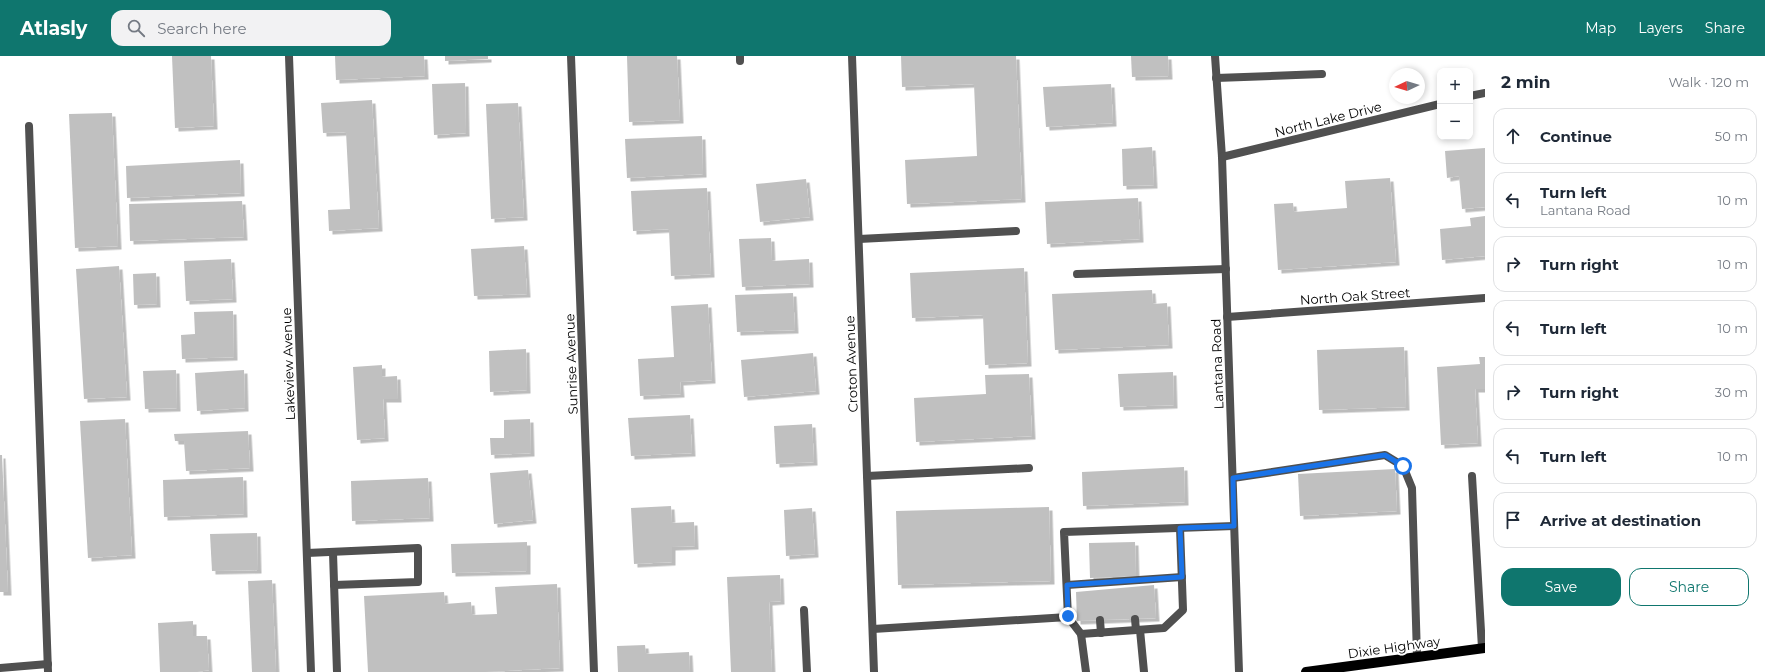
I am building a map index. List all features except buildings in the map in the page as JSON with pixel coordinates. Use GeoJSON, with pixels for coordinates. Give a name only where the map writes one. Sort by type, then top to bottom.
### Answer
{"type":"FeatureCollection","features":[{"type":"Feature","properties":{"kind":"main road","name":"Dixie Highway"},"geometry":{"type":"LineString","coordinates":[[1306,672],[1484,648]]}},
{"type":"Feature","properties":{"kind":"street","name":"Lakeview Avenue"},"geometry":{"type":"LineString","coordinates":[[289,56],[311,672]]}},
{"type":"Feature","properties":{"kind":"street","name":"Sunrise Avenue"},"geometry":{"type":"LineString","coordinates":[[571,56],[594,672]]}},
{"type":"Feature","properties":{"kind":"street","name":"Croton Avenue"},"geometry":{"type":"LineString","coordinates":[[852,56],[874,672]]}},
{"type":"Feature","properties":{"kind":"street","name":"Lantana Road"},"geometry":{"type":"LineString","coordinates":[[1215,56],[1222,157],[1239,672]]}},
{"type":"Feature","properties":{"kind":"street"},"geometry":{"type":"LineString","coordinates":[[1216,78],[1322,74]]}},
{"type":"Feature","properties":{"kind":"street"},"geometry":{"type":"LineString","coordinates":[[1473,95],[1485,93]]}},
{"type":"Feature","properties":{"kind":"street","name":"North Lake Drive"},"geometry":{"type":"LineString","coordinates":[[1222,157],[1437,105]]}},
{"type":"Feature","properties":{"kind":"street"},"geometry":{"type":"LineString","coordinates":[[0,668],[48,668],[29,126]]}},
{"type":"Feature","properties":{"kind":"street"},"geometry":{"type":"LineString","coordinates":[[858,239],[1016,231]]}},
{"type":"Feature","properties":{"kind":"street"},"geometry":{"type":"LineString","coordinates":[[1077,274],[1226,269]]}},
{"type":"Feature","properties":{"kind":"street","name":"North Oak Street"},"geometry":{"type":"LineString","coordinates":[[1227,317],[1485,298]]}},
{"type":"Feature","properties":{"kind":"street"},"geometry":{"type":"LineString","coordinates":[[1233,478],[1385,455],[1403,466],[1412,488],[1417,656]]}},
{"type":"Feature","properties":{"kind":"street"},"geometry":{"type":"LineString","coordinates":[[868,476],[1029,468]]}},
{"type":"Feature","properties":{"kind":"street"},"geometry":{"type":"LineString","coordinates":[[1472,476],[1484,648]]}},
{"type":"Feature","properties":{"kind":"street"},"geometry":{"type":"LineString","coordinates":[[1086,672],[1081,634],[1068,616],[1064,532],[1234,526]]}},
{"type":"Feature","properties":{"kind":"street"},"geometry":{"type":"LineString","coordinates":[[1081,634],[1164,628],[1183,610],[1180,528]]}},
{"type":"Feature","properties":{"kind":"street"},"geometry":{"type":"LineString","coordinates":[[307,553],[418,548],[418,582],[334,585]]}},
{"type":"Feature","properties":{"kind":"street"},"geometry":{"type":"LineString","coordinates":[[333,553],[337,672]]}},
{"type":"Feature","properties":{"kind":"street"},"geometry":{"type":"LineString","coordinates":[[1067,585],[1098,586],[1133,584],[1182,577]]}},
{"type":"Feature","properties":{"kind":"street"},"geometry":{"type":"LineString","coordinates":[[804,610],[807,672]]}},
{"type":"Feature","properties":{"kind":"street"},"geometry":{"type":"LineString","coordinates":[[873,629],[1068,616]]}},
{"type":"Feature","properties":{"kind":"street"},"geometry":{"type":"LineString","coordinates":[[1135,619],[1144,672]]}},
{"type":"Feature","properties":{"kind":"street"},"geometry":{"type":"LineString","coordinates":[[1100,620],[1101,633]]}},
{"type":"Feature","properties":{"kind":"route"},"geometry":{"type":"LineString","coordinates":[[1068,616],[1067,585],[1182,577],[1180,528],[1234,526],[1233,478],[1291,468],[1385,455],[1403,466]]}}]}
